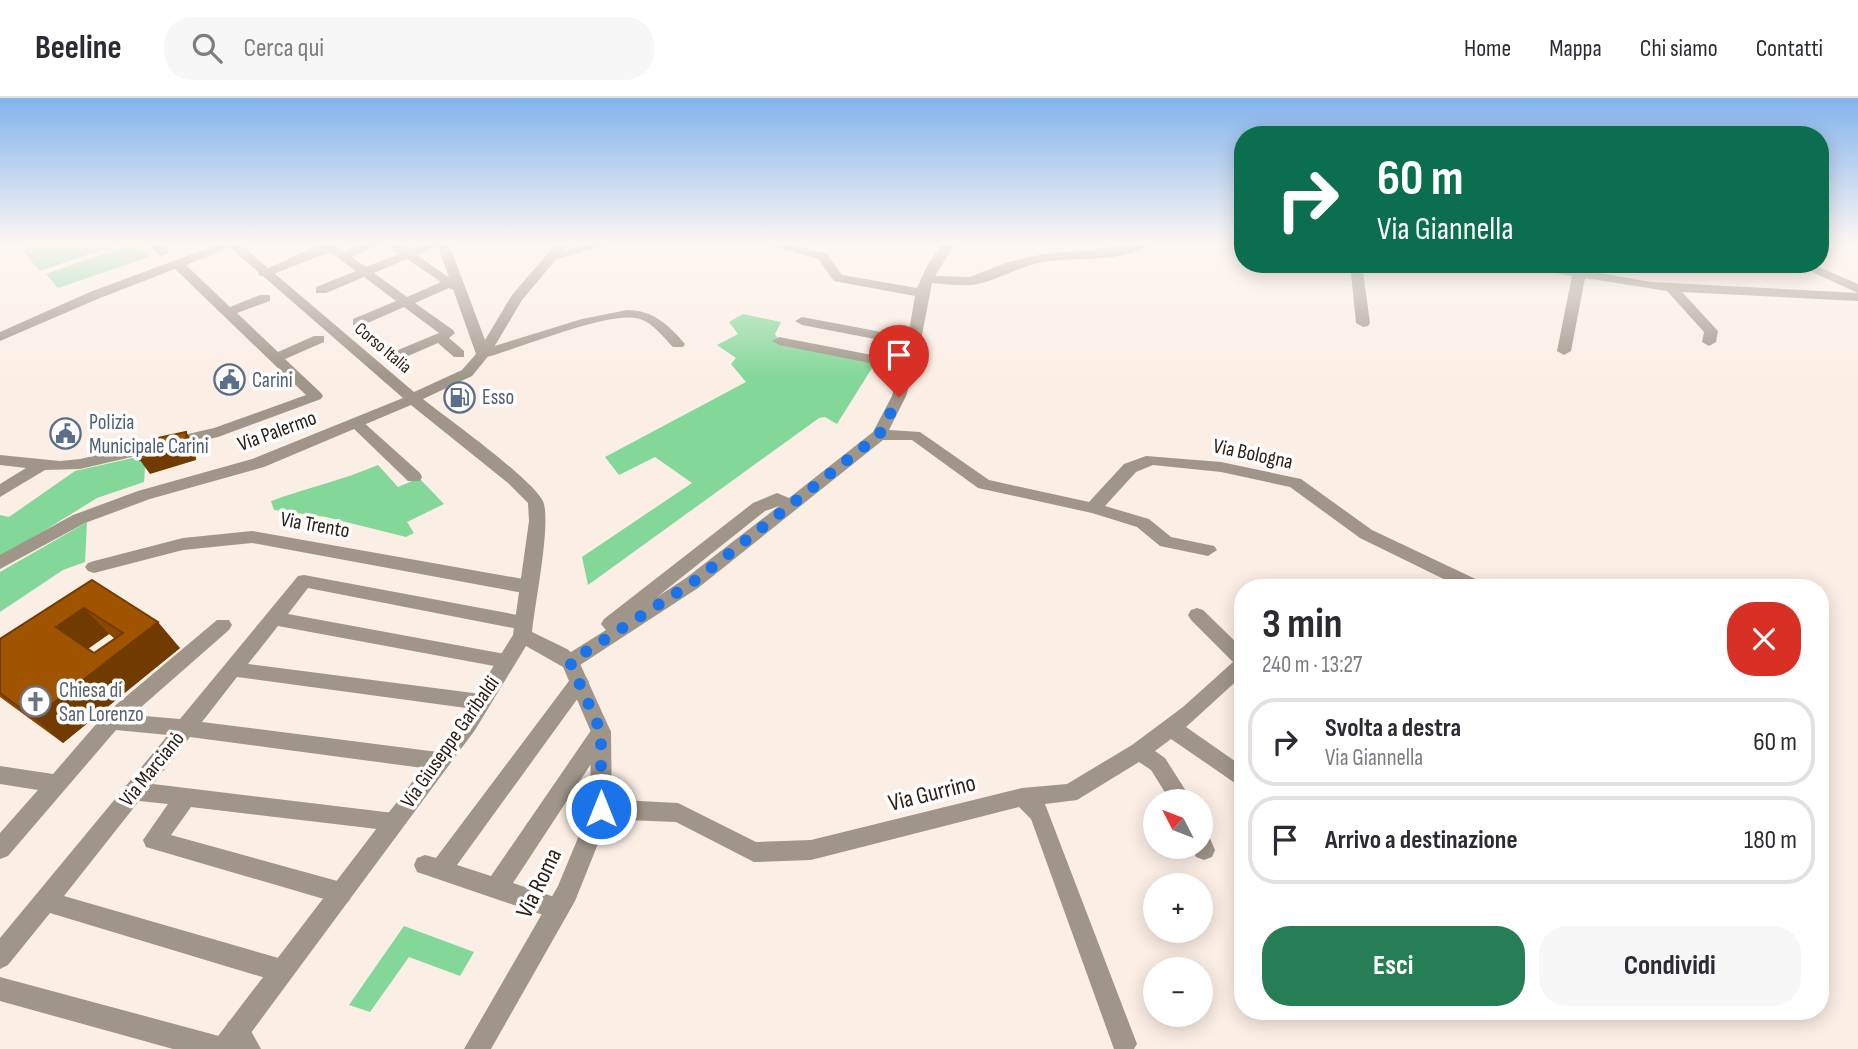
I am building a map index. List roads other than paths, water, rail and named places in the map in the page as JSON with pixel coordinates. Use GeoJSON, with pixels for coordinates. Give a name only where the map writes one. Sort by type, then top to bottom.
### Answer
{"type":"FeatureCollection","features":[{"type":"Feature","properties":{"kind":"street"},"geometry":{"type":"LineString","coordinates":[[0,337],[113,288]]}},
{"type":"Feature","properties":{"kind":"street"},"geometry":{"type":"LineString","coordinates":[[0,460],[41,465],[80,464],[218,432],[316,396],[203,288]]}},
{"type":"Feature","properties":{"kind":"street","name":"Corso Italia"},"geometry":{"type":"LineString","coordinates":[[282,288],[413,399]]}},
{"type":"Feature","properties":{"kind":"street"},"geometry":{"type":"LineString","coordinates":[[321,290],[325,288]]}},
{"type":"Feature","properties":{"kind":"street"},"geometry":{"type":"LineString","coordinates":[[389,288],[448,333],[403,354]]}},
{"type":"Feature","properties":{"kind":"street"},"geometry":{"type":"LineString","coordinates":[[358,322],[446,288]]}},
{"type":"Feature","properties":{"kind":"street"},"geometry":{"type":"LineString","coordinates":[[454,288],[483,354]]}},
{"type":"Feature","properties":{"kind":"street"},"geometry":{"type":"LineString","coordinates":[[483,354],[525,288]]}},
{"type":"Feature","properties":{"kind":"street"},"geometry":{"type":"LineString","coordinates":[[558,909],[433,868],[575,672],[879,435],[899,397],[925,288]]}},
{"type":"Feature","properties":{"kind":"street"},"geometry":{"type":"LineString","coordinates":[[1359,288],[1363,323]]}},
{"type":"Feature","properties":{"kind":"street"},"geometry":{"type":"LineString","coordinates":[[1564,351],[1576,288]]}},
{"type":"Feature","properties":{"kind":"street"},"geometry":{"type":"LineString","coordinates":[[1672,288],[1712,331],[1709,342]]}},
{"type":"Feature","properties":{"kind":"street"},"geometry":{"type":"LineString","coordinates":[[1711,288],[1858,297]]}},
{"type":"Feature","properties":{"kind":"street"},"geometry":{"type":"LineString","coordinates":[[228,312],[265,298]]}},
{"type":"Feature","properties":{"kind":"street"},"geometry":{"type":"LineString","coordinates":[[483,354],[631,313],[648,317],[678,344]]}},
{"type":"Feature","properties":{"kind":"street"},"geometry":{"type":"LineString","coordinates":[[802,321],[914,342]]}},
{"type":"Feature","properties":{"kind":"street"},"geometry":{"type":"LineString","coordinates":[[442,335],[440,338],[459,354]]}},
{"type":"Feature","properties":{"kind":"street"},"geometry":{"type":"LineString","coordinates":[[276,358],[319,339]]}},
{"type":"Feature","properties":{"kind":"street"},"geometry":{"type":"LineString","coordinates":[[779,341],[908,366]]}},
{"type":"Feature","properties":{"kind":"street","name":"Via Palermo"},"geometry":{"type":"LineString","coordinates":[[0,564],[79,519],[144,495],[258,463],[357,424],[467,373],[483,354]]}},
{"type":"Feature","properties":{"kind":"street","name":"Via Giuseppe Garibaldi"},"geometry":{"type":"LineString","coordinates":[[232,1045],[282,971],[481,702],[522,629],[537,521],[536,502],[514,479],[413,399]]}},
{"type":"Feature","properties":{"kind":"street"},"geometry":{"type":"LineString","coordinates":[[357,424],[414,477]]}},
{"type":"Feature","properties":{"kind":"street"},"geometry":{"type":"LineString","coordinates":[[879,435],[915,435],[984,484],[1093,508],[1143,523],[1166,542],[1208,550]]}},
{"type":"Feature","properties":{"kind":"street","name":"Via Bologna"},"geometry":{"type":"LineString","coordinates":[[1093,508],[1130,468],[1152,460],[1221,467],[1295,483],[1366,534],[1459,579]]}},
{"type":"Feature","properties":{"kind":"street"},"geometry":{"type":"LineString","coordinates":[[0,492],[41,465]]}},
{"type":"Feature","properties":{"kind":"street"},"geometry":{"type":"LineString","coordinates":[[610,624],[759,507],[777,499],[792,505]]}},
{"type":"Feature","properties":{"kind":"street","name":"Via Trento"},"geometry":{"type":"LineString","coordinates":[[94,567],[183,544],[252,537],[529,587]]}},
{"type":"Feature","properties":{"kind":"street","name":"Via Marcianò"},"geometry":{"type":"LineString","coordinates":[[0,957],[304,582],[522,629]]}},
{"type":"Feature","properties":{"kind":"street"},"geometry":{"type":"LineString","coordinates":[[1197,615],[1234,651]]}},
{"type":"Feature","properties":{"kind":"street"},"geometry":{"type":"LineString","coordinates":[[274,618],[505,661]]}},
{"type":"Feature","properties":{"kind":"street"},"geometry":{"type":"LineString","coordinates":[[0,849],[111,721],[223,625]]}},
{"type":"Feature","properties":{"kind":"street"},"geometry":{"type":"LineString","coordinates":[[522,629],[560,654],[575,672]]}},
{"type":"Feature","properties":{"kind":"street"},"geometry":{"type":"LineString","coordinates":[[232,669],[481,702]]}},
{"type":"Feature","properties":{"kind":"street","name":"Via Roma"},"geometry":{"type":"LineString","coordinates":[[477,1049],[558,909],[601,809],[601,732],[575,672]]}},
{"type":"Feature","properties":{"kind":"street","name":"Via Gurrino"},"geometry":{"type":"LineString","coordinates":[[601,809],[678,813],[754,852],[811,850],[1022,797],[1070,793],[1139,751],[1234,672]]}},
{"type":"Feature","properties":{"kind":"street"},"geometry":{"type":"LineString","coordinates":[[111,721],[438,761]]}},
{"type":"Feature","properties":{"kind":"street"},"geometry":{"type":"LineString","coordinates":[[1171,727],[1234,771]]}},
{"type":"Feature","properties":{"kind":"street"},"geometry":{"type":"LineString","coordinates":[[496,889],[601,732]]}},
{"type":"Feature","properties":{"kind":"street"},"geometry":{"type":"LineString","coordinates":[[1139,751],[1158,764],[1175,789]]}},
{"type":"Feature","properties":{"kind":"street"},"geometry":{"type":"LineString","coordinates":[[0,775],[55,783]]}},
{"type":"Feature","properties":{"kind":"street"},"geometry":{"type":"LineString","coordinates":[[134,791],[394,821]]}},
{"type":"Feature","properties":{"kind":"street"},"geometry":{"type":"LineString","coordinates":[[186,797],[154,840],[341,893]]}},
{"type":"Feature","properties":{"kind":"street"},"geometry":{"type":"LineString","coordinates":[[1022,797],[1040,813],[1124,1044]]}},
{"type":"Feature","properties":{"kind":"street"},"geometry":{"type":"LineString","coordinates":[[45,901],[282,971]]}},
{"type":"Feature","properties":{"kind":"street"},"geometry":{"type":"LineString","coordinates":[[0,989],[232,1045]]}},
{"type":"Feature","properties":{"kind":"place","name":"Carini"},"geometry":{"type":"Point","coordinates":[229,380]}},
{"type":"Feature","properties":{"kind":"place","name":"Esso"},"geometry":{"type":"Point","coordinates":[459,397]}},
{"type":"Feature","properties":{"kind":"place","name":"Polizia Municipale Carini"},"geometry":{"type":"Point","coordinates":[66,434]}},
{"type":"Feature","properties":{"kind":"place","name":"Chiesa di San Lorenzo"},"geometry":{"type":"Point","coordinates":[36,702]}}]}
